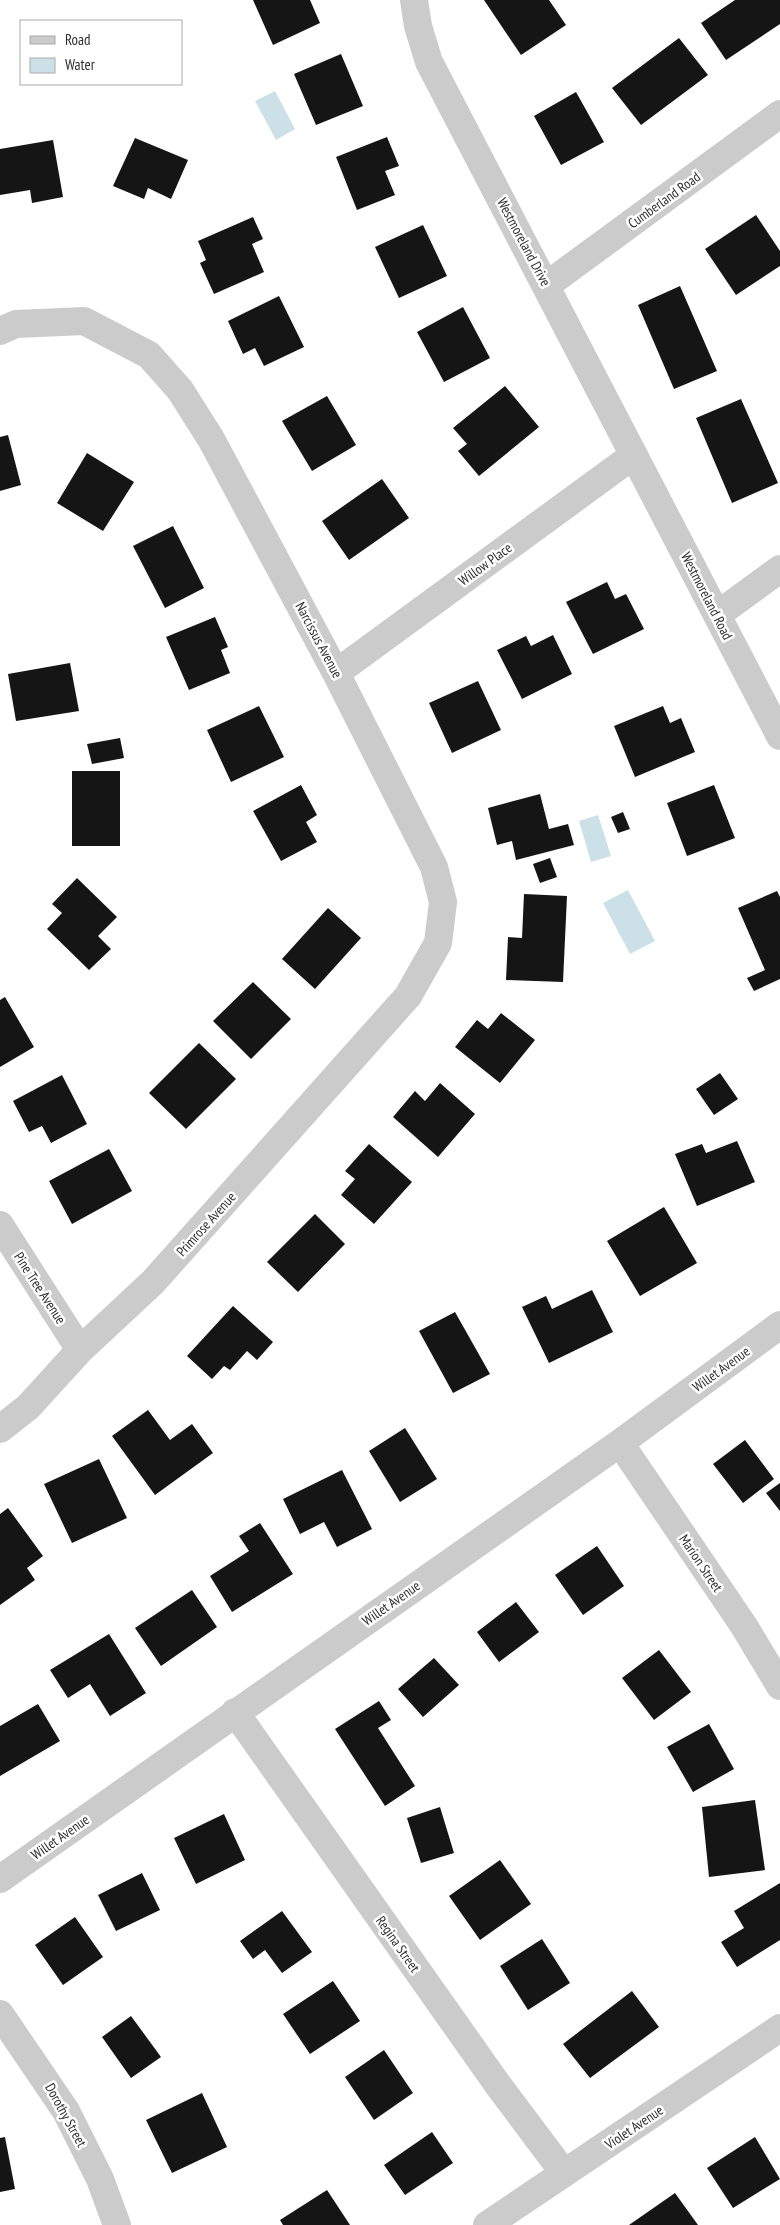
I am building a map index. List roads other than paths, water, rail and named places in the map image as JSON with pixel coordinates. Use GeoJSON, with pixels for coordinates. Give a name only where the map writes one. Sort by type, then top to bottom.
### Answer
{"type":"FeatureCollection","features":[{"type":"Feature","properties":{"kind":"street","name":"Westmoreland Drive"},"geometry":{"type":"LineString","coordinates":[[414,0],[418,26],[430,62],[634,455]]}},
{"type":"Feature","properties":{"kind":"street","name":"Cumberland Road"},"geometry":{"type":"LineString","coordinates":[[547,285],[780,114]]}},
{"type":"Feature","properties":{"kind":"street","name":"Narcissus Avenue"},"geometry":{"type":"LineString","coordinates":[[0,331],[16,324],[84,321],[149,355],[180,390],[210,439],[336,672],[434,867],[443,902],[438,943],[408,996],[399,1006]]}},
{"type":"Feature","properties":{"kind":"street","name":"Westmoreland Road"},"geometry":{"type":"LineString","coordinates":[[634,455],[780,736]]}},
{"type":"Feature","properties":{"kind":"street","name":"Willow Place"},"geometry":{"type":"LineString","coordinates":[[336,672],[634,455]]}},
{"type":"Feature","properties":{"kind":"street"},"geometry":{"type":"LineString","coordinates":[[717,615],[780,569]]}},
{"type":"Feature","properties":{"kind":"street","name":"Primrose Avenue"},"geometry":{"type":"LineString","coordinates":[[0,1429],[28,1407],[80,1350],[153,1282],[399,1006]]}},
{"type":"Feature","properties":{"kind":"street","name":"Pine Tree Avenue"},"geometry":{"type":"LineString","coordinates":[[0,1225],[80,1350]]}},
{"type":"Feature","properties":{"kind":"street","name":"Willet Avenue"},"geometry":{"type":"LineString","coordinates":[[0,1880],[235,1712],[620,1443],[780,1325]]}},
{"type":"Feature","properties":{"kind":"street","name":"Marion Street"},"geometry":{"type":"LineString","coordinates":[[620,1443],[744,1626],[780,1686]]}},
{"type":"Feature","properties":{"kind":"street","name":"Regina Street"},"geometry":{"type":"LineString","coordinates":[[235,1712],[498,2085],[564,2173]]}},
{"type":"Feature","properties":{"kind":"street","name":"Dorothy Street"},"geometry":{"type":"LineString","coordinates":[[0,2014],[66,2112],[100,2179],[117,2225]]}},
{"type":"Feature","properties":{"kind":"street","name":"Violet Avenue"},"geometry":{"type":"LineString","coordinates":[[488,2225],[780,2028]]}},
{"type":"Feature","properties":{"kind":"water"},"geometry":{"type":"Polygon","coordinates":[[[275,91],[295,129],[276,140],[255,101],[275,91]]]}},
{"type":"Feature","properties":{"kind":"water"},"geometry":{"type":"Polygon","coordinates":[[[598,815],[611,856],[591,862],[579,821],[598,815]]]}},
{"type":"Feature","properties":{"kind":"water"},"geometry":{"type":"Polygon","coordinates":[[[628,890],[655,941],[630,954],[603,903],[628,890]]]}}]}
